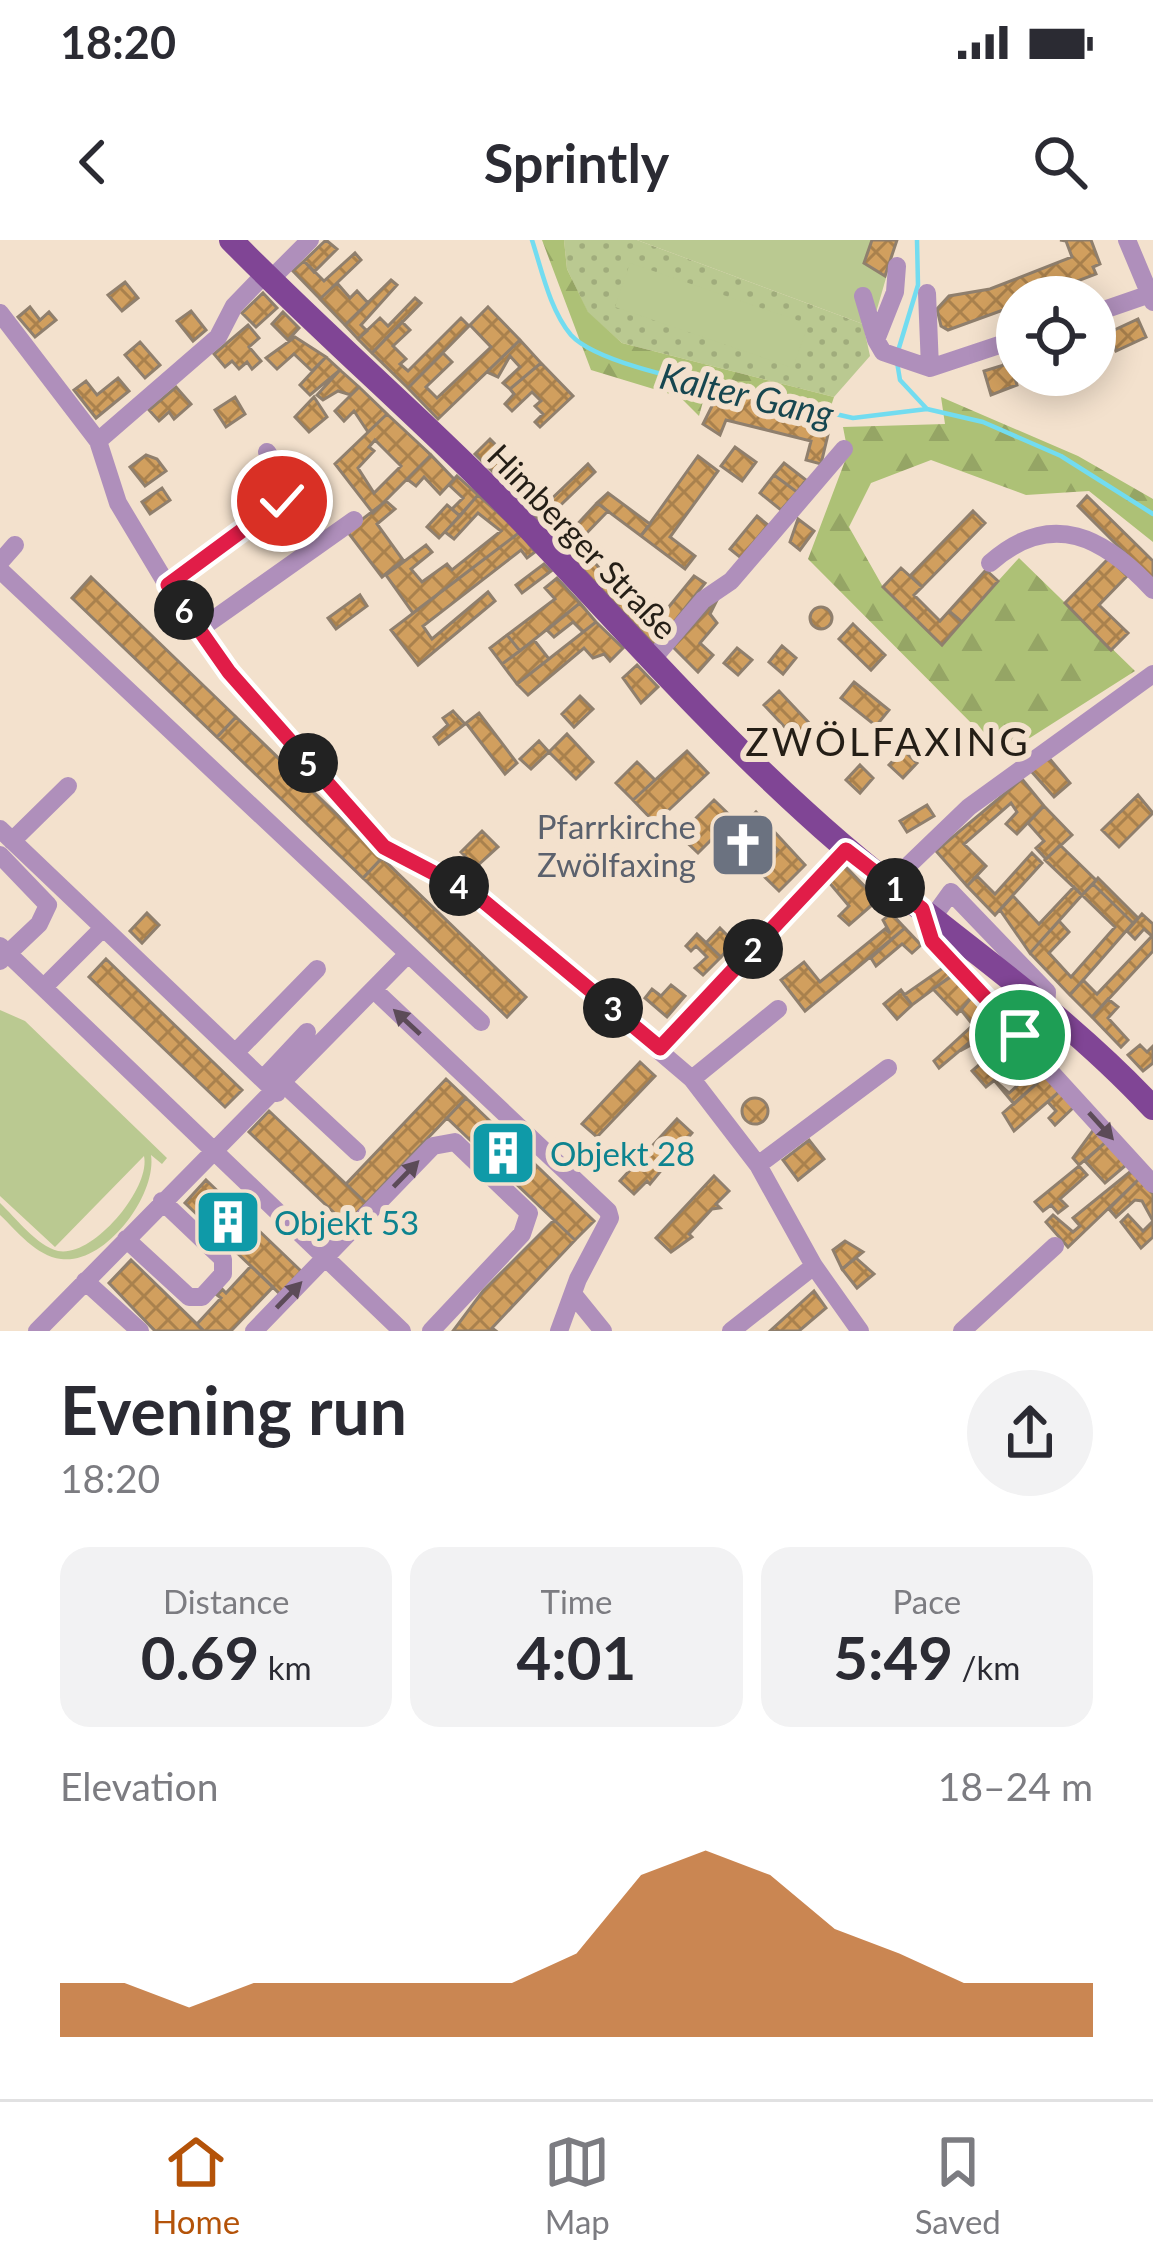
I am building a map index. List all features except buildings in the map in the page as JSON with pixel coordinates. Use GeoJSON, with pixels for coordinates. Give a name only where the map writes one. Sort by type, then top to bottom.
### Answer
{"type":"FeatureCollection","features":[{"type":"Feature","properties":{"kind":"main road","name":"Himberger Straße"},"geometry":{"type":"LineString","coordinates":[[231,240],[538,538],[651,661],[846,850],[1046,1006],[1153,1108]]}},
{"type":"Feature","properties":{"kind":"street"},"geometry":{"type":"LineString","coordinates":[[98,441],[218,338],[227,315],[310,240]]}},
{"type":"Feature","properties":{"kind":"street"},"geometry":{"type":"LineString","coordinates":[[1116,307],[1152,297],[1127,240]]}},
{"type":"Feature","properties":{"kind":"street"},"geometry":{"type":"LineString","coordinates":[[891,351],[897,266]]}},
{"type":"Feature","properties":{"kind":"street"},"geometry":{"type":"LineString","coordinates":[[927,293],[930,368]]}},
{"type":"Feature","properties":{"kind":"street"},"geometry":{"type":"LineString","coordinates":[[863,296],[891,351],[930,368],[996,346]]}},
{"type":"Feature","properties":{"kind":"street"},"geometry":{"type":"LineString","coordinates":[[0,314],[98,441],[118,503],[229,672],[384,847],[476,895],[692,1079],[758,1165],[814,1266],[860,1331]]}},
{"type":"Feature","properties":{"kind":"street"},"geometry":{"type":"LineString","coordinates":[[651,661],[703,599],[731,581],[844,449]]}},
{"type":"Feature","properties":{"kind":"street"},"geometry":{"type":"LineString","coordinates":[[168,585],[288,496],[290,487],[267,452]]}},
{"type":"Feature","properties":{"kind":"street"},"geometry":{"type":"LineString","coordinates":[[200,629],[354,520]]}},
{"type":"Feature","properties":{"kind":"street"},"geometry":{"type":"LineString","coordinates":[[990,563],[1023,540],[1055,533],[1087,537],[1121,556],[1153,590]]}},
{"type":"Feature","properties":{"kind":"street"},"geometry":{"type":"LineString","coordinates":[[15,545],[0,566],[481,1022]]}},
{"type":"Feature","properties":{"kind":"street"},"geometry":{"type":"LineString","coordinates":[[889,884],[969,807],[1153,674]]}},
{"type":"Feature","properties":{"kind":"street"},"geometry":{"type":"LineString","coordinates":[[4,842],[68,786]]}},
{"type":"Feature","properties":{"kind":"street"},"geometry":{"type":"LineString","coordinates":[[4,842],[235,1053],[357,1152]]}},
{"type":"Feature","properties":{"kind":"street"},"geometry":{"type":"LineString","coordinates":[[4,842],[48,905],[40,923],[2,954],[44,987],[391,1328]]}},
{"type":"Feature","properties":{"kind":"street"},"geometry":{"type":"LineString","coordinates":[[660,1048],[846,850]]}},
{"type":"Feature","properties":{"kind":"street"},"geometry":{"type":"LineString","coordinates":[[928,913],[932,941],[1148,1170]]}},
{"type":"Feature","properties":{"kind":"street"},"geometry":{"type":"LineString","coordinates":[[44,987],[102,929]]}},
{"type":"Feature","properties":{"kind":"street"},"geometry":{"type":"LineString","coordinates":[[50,1327],[85,1281],[161,1201],[408,954]]}},
{"type":"Feature","properties":{"kind":"street"},"geometry":{"type":"LineString","coordinates":[[235,1053],[316,969]]}},
{"type":"Feature","properties":{"kind":"street"},"geometry":{"type":"LineString","coordinates":[[374,990],[608,1211],[606,1228],[559,1331]]}},
{"type":"Feature","properties":{"kind":"street"},"geometry":{"type":"LineString","coordinates":[[1020,1035],[1046,1006]]}},
{"type":"Feature","properties":{"kind":"street"},"geometry":{"type":"LineString","coordinates":[[692,1079],[778,1009]]}},
{"type":"Feature","properties":{"kind":"street"},"geometry":{"type":"LineString","coordinates":[[275,1086],[307,1032]]}},
{"type":"Feature","properties":{"kind":"street"},"geometry":{"type":"LineString","coordinates":[[758,1165],[888,1068]]}},
{"type":"Feature","properties":{"kind":"street"},"geometry":{"type":"LineString","coordinates":[[254,1331],[433,1145],[454,1142],[529,1214],[522,1234],[431,1331]]}},
{"type":"Feature","properties":{"kind":"street"},"geometry":{"type":"LineString","coordinates":[[126,1239],[189,1298],[202,1297],[223,1274],[223,1259],[161,1201]]}},
{"type":"Feature","properties":{"kind":"street"},"geometry":{"type":"LineString","coordinates":[[962,1331],[1055,1246]]}},
{"type":"Feature","properties":{"kind":"street"},"geometry":{"type":"LineString","coordinates":[[731,1331],[814,1266]]}},
{"type":"Feature","properties":{"kind":"street"},"geometry":{"type":"LineString","coordinates":[[85,1281],[140,1331]]}},
{"type":"Feature","properties":{"kind":"street"},"geometry":{"type":"LineString","coordinates":[[573,1294],[603,1331]]}},
{"type":"Feature","properties":{"kind":"green space"},"geometry":{"type":"Polygon","coordinates":[[[542,240],[564,240],[567,269],[588,312],[622,343],[834,397],[830,409],[709,380],[699,416],[680,397],[591,370],[542,240]]]}},
{"type":"Feature","properties":{"kind":"green space"},"geometry":{"type":"Polygon","coordinates":[[[564,240],[637,240],[863,324],[870,356],[834,397],[622,343],[588,313],[567,269],[564,240]]]}},
{"type":"Feature","properties":{"kind":"green space"},"geometry":{"type":"Polygon","coordinates":[[[637,240],[897,240],[873,323],[863,324],[637,240]]]}},
{"type":"Feature","properties":{"kind":"green space"},"geometry":{"type":"Polygon","coordinates":[[[630,263],[808,324],[793,368],[615,307],[630,263]]]}},
{"type":"Feature","properties":{"kind":"green space"},"geometry":{"type":"Polygon","coordinates":[[[941,397],[1078,456],[1153,499],[1153,542],[1089,491],[1026,495],[931,460],[871,483],[849,527],[883,587],[941,644],[1019,558],[1135,671],[1003,755],[808,559],[848,453],[843,427],[945,424],[941,397]]]}},
{"type":"Feature","properties":{"kind":"green space"},"geometry":{"type":"Polygon","coordinates":[[[0,1010],[25,1021],[167,1158],[162,1164],[151,1155],[146,1189],[125,1224],[94,1251],[78,1258],[52,1257],[35,1248],[0,1215],[0,1203],[42,1244],[58,1251],[72,1250],[87,1244],[117,1218],[138,1185],[144,1156],[55,1247],[0,1196],[0,1010]]]}},
{"type":"Feature","properties":{"kind":"waterway","name":"Kalter Gang"},"geometry":{"type":"LineString","coordinates":[[532,240],[557,314],[584,345],[650,371],[739,392]]}},
{"type":"Feature","properties":{"kind":"waterway"},"geometry":{"type":"LineString","coordinates":[[898,351],[918,285],[917,240]]}},
{"type":"Feature","properties":{"kind":"waterway"},"geometry":{"type":"LineString","coordinates":[[897,362],[900,380],[927,409]]}},
{"type":"Feature","properties":{"kind":"waterway","name":"Kalter Gang"},"geometry":{"type":"LineString","coordinates":[[756,396],[853,418],[927,409],[983,422],[1061,456],[1153,514]]}},
{"type":"Feature","properties":{"kind":"place","name":"Pfarrkirche Zwölfaxing"},"geometry":{"type":"Point","coordinates":[743,845]}},
{"type":"Feature","properties":{"kind":"place","name":"Objekt 28"},"geometry":{"type":"Point","coordinates":[503,1153]}},
{"type":"Feature","properties":{"kind":"place","name":"Objekt 53"},"geometry":{"type":"Point","coordinates":[228,1222]}},
{"type":"Feature","properties":{"kind":"district","name":"ZWÖLFAXING"},"geometry":{"type":"Point","coordinates":[888,741]}},
{"type":"Feature","properties":{"kind":"route"},"geometry":{"type":"LineString","coordinates":[[282,501],[168,585],[178,603],[229,672],[384,847],[476,895],[660,1048],[846,850],[922,909],[932,941],[1020,1035]]}}]}
